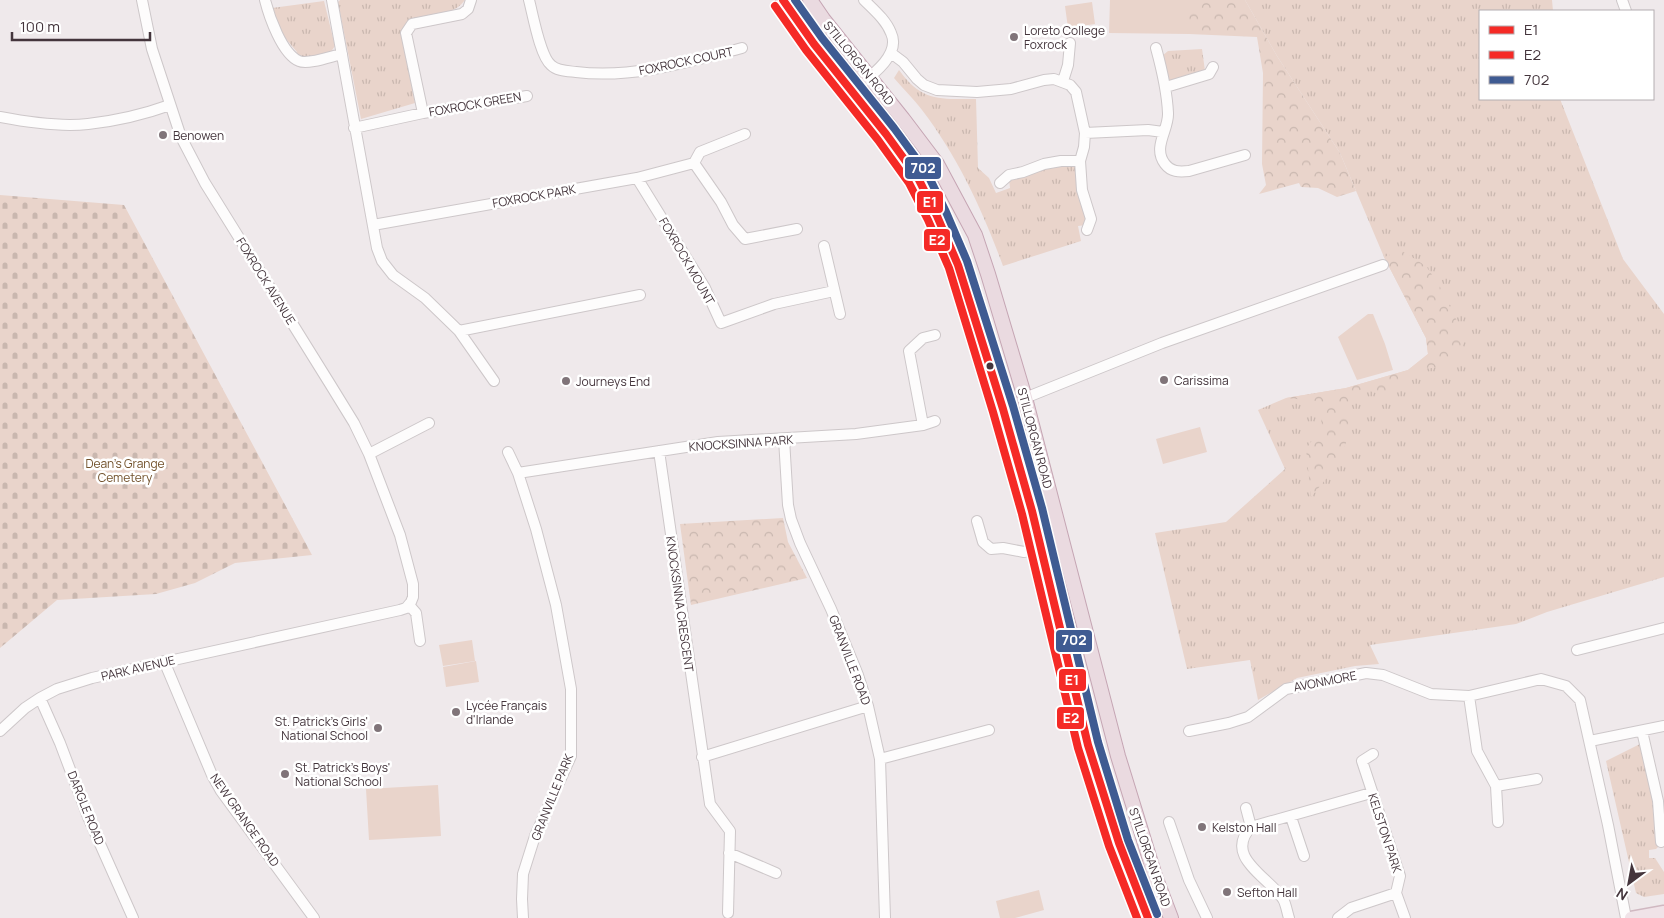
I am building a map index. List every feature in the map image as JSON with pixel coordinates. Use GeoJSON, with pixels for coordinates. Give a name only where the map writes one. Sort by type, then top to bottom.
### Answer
{"type":"FeatureCollection","features":[{"type":"Feature","properties":{"kind":"highway","name":"STILLORGAN ROAD"},"geometry":{"type":"LineString","coordinates":[[783,0],[814,44],[886,134],[918,178],[958,265],[1003,409],[1042,548],[1088,745],[1119,843],[1148,918]]}},
{"type":"Feature","properties":{"kind":"highway","name":"STILLORGAN ROAD"},"geometry":{"type":"LineString","coordinates":[[810,0],[937,164],[975,235],[1025,398],[1118,756],[1155,876],[1171,918]]}},
{"type":"Feature","properties":{"kind":"main road"},"geometry":{"type":"LineString","coordinates":[[1630,918],[1664,912]]}},
{"type":"Feature","properties":{"kind":"street","name":"FOXROCK AVENUE"},"geometry":{"type":"LineString","coordinates":[[142,0],[152,49],[181,137],[205,183],[345,408],[369,454],[400,535],[408,565],[413,594],[409,605]]}},
{"type":"Feature","properties":{"kind":"street"},"geometry":{"type":"LineString","coordinates":[[265,0],[270,20],[277,34],[290,54],[299,61],[311,61],[342,54]]}},
{"type":"Feature","properties":{"kind":"street"},"geometry":{"type":"LineString","coordinates":[[332,0],[376,248],[382,261],[393,274],[426,298],[459,331],[494,381]]}},
{"type":"Feature","properties":{"kind":"street","name":"FOXROCK GREEN"},"geometry":{"type":"LineString","coordinates":[[423,113],[406,33],[412,24],[462,14],[472,2],[471,0]]}},
{"type":"Feature","properties":{"kind":"street","name":"FOXROCK COURT"},"geometry":{"type":"LineString","coordinates":[[529,0],[544,57],[551,66],[562,71],[591,74],[632,72],[670,66],[742,48]]}},
{"type":"Feature","properties":{"kind":"street"},"geometry":{"type":"LineString","coordinates":[[851,92],[877,71],[891,53],[894,44],[892,34],[882,19],[864,0]]}},
{"type":"Feature","properties":{"kind":"street"},"geometry":{"type":"LineString","coordinates":[[1063,81],[1068,65],[1070,43]]}},
{"type":"Feature","properties":{"kind":"street"},"geometry":{"type":"LineString","coordinates":[[1156,48],[1166,87],[1168,116],[1163,132],[1160,155],[1168,168],[1173,171],[1189,170],[1246,155]]}},
{"type":"Feature","properties":{"kind":"street"},"geometry":{"type":"LineString","coordinates":[[891,53],[903,62],[917,79],[930,88],[937,90],[977,92],[1011,89],[1054,79],[1070,85],[1076,92],[1086,133],[1080,161],[1082,190],[1091,219],[1087,230]]}},
{"type":"Feature","properties":{"kind":"street"},"geometry":{"type":"LineString","coordinates":[[1166,87],[1209,74],[1213,67]]}},
{"type":"Feature","properties":{"kind":"street","name":"FOXROCK GREEN"},"geometry":{"type":"LineString","coordinates":[[354,128],[423,113],[527,96]]}},
{"type":"Feature","properties":{"kind":"street"},"geometry":{"type":"LineString","coordinates":[[0,117],[58,124],[87,124],[125,117],[170,104]]}},
{"type":"Feature","properties":{"kind":"street"},"geometry":{"type":"LineString","coordinates":[[1086,133],[1148,130],[1163,132]]}},
{"type":"Feature","properties":{"kind":"street","name":"FOXROCK PARK"},"geometry":{"type":"LineString","coordinates":[[373,225],[636,178],[694,163],[700,152],[745,134]]}},
{"type":"Feature","properties":{"kind":"street"},"geometry":{"type":"LineString","coordinates":[[1000,183],[1009,175],[1044,164],[1061,160],[1080,161]]}},
{"type":"Feature","properties":{"kind":"street"},"geometry":{"type":"LineString","coordinates":[[694,163],[721,202],[733,225],[745,240],[797,229]]}},
{"type":"Feature","properties":{"kind":"street","name":"FOXROCK MOUNT"},"geometry":{"type":"LineString","coordinates":[[636,178],[705,288],[721,323],[774,304],[834,291]]}},
{"type":"Feature","properties":{"kind":"street"},"geometry":{"type":"LineString","coordinates":[[824,246],[840,314]]}},
{"type":"Feature","properties":{"kind":"street"},"geometry":{"type":"LineString","coordinates":[[1025,398],[1162,343],[1383,265]]}},
{"type":"Feature","properties":{"kind":"street"},"geometry":{"type":"LineString","coordinates":[[459,331],[640,295]]}},
{"type":"Feature","properties":{"kind":"street"},"geometry":{"type":"LineString","coordinates":[[923,425],[909,351],[922,338],[935,335]]}},
{"type":"Feature","properties":{"kind":"street","name":"KNOCKSINNA PARK"},"geometry":{"type":"LineString","coordinates":[[518,473],[718,442],[856,434],[923,425],[935,421]]}},
{"type":"Feature","properties":{"kind":"street"},"geometry":{"type":"LineString","coordinates":[[369,454],[429,423]]}},
{"type":"Feature","properties":{"kind":"street","name":"GRANVILLE ROAD"},"geometry":{"type":"LineString","coordinates":[[784,439],[788,505],[791,519],[854,666],[868,706],[880,760],[885,918]]}},
{"type":"Feature","properties":{"kind":"street","name":"KNOCKSINNA CRESCENT"},"geometry":{"type":"LineString","coordinates":[[659,451],[710,804],[730,831],[729,853]]}},
{"type":"Feature","properties":{"kind":"street","name":"GRANVILLE PARK"},"geometry":{"type":"LineString","coordinates":[[508,452],[518,473],[536,529],[556,605],[571,689],[572,756],[535,836],[523,874],[523,918]]}},
{"type":"Feature","properties":{"kind":"street"},"geometry":{"type":"LineString","coordinates":[[977,521],[983,542],[991,549],[1003,548],[1024,552],[1042,548]]}},
{"type":"Feature","properties":{"kind":"street"},"geometry":{"type":"LineString","coordinates":[[409,605],[416,613],[420,641]]}},
{"type":"Feature","properties":{"kind":"street","name":"PARK AVENUE"},"geometry":{"type":"LineString","coordinates":[[0,731],[40,698],[57,689],[92,678],[400,610],[409,605]]}},
{"type":"Feature","properties":{"kind":"street"},"geometry":{"type":"LineString","coordinates":[[1577,650],[1664,628]]}},
{"type":"Feature","properties":{"kind":"street","name":"NEW GRANGE ROAD"},"geometry":{"type":"LineString","coordinates":[[164,661],[212,775],[221,791],[314,918]]}},
{"type":"Feature","properties":{"kind":"street","name":"AVONMORE"},"geometry":{"type":"LineString","coordinates":[[1189,731],[1248,717],[1286,689],[1366,673],[1383,675],[1431,694],[1469,696],[1541,679],[1566,686],[1580,700],[1626,918]]}},
{"type":"Feature","properties":{"kind":"street"},"geometry":{"type":"LineString","coordinates":[[1469,696],[1477,751],[1496,786],[1498,822]]}},
{"type":"Feature","properties":{"kind":"street","name":"DARGLE ROAD"},"geometry":{"type":"LineString","coordinates":[[40,698],[60,743],[88,817],[133,918]]}},
{"type":"Feature","properties":{"kind":"street"},"geometry":{"type":"LineString","coordinates":[[702,757],[868,706]]}},
{"type":"Feature","properties":{"kind":"street"},"geometry":{"type":"LineString","coordinates":[[1590,742],[1664,726]]}},
{"type":"Feature","properties":{"kind":"street"},"geometry":{"type":"LineString","coordinates":[[880,760],[989,730]]}},
{"type":"Feature","properties":{"kind":"street"},"geometry":{"type":"LineString","coordinates":[[1642,731],[1658,801],[1661,842]]}},
{"type":"Feature","properties":{"kind":"street","name":"KELSTON PARK"},"geometry":{"type":"LineString","coordinates":[[1373,754],[1362,762],[1400,876],[1396,893],[1405,918]]}},
{"type":"Feature","properties":{"kind":"street"},"geometry":{"type":"LineString","coordinates":[[1496,786],[1537,779]]}},
{"type":"Feature","properties":{"kind":"street"},"geometry":{"type":"LineString","coordinates":[[1289,918],[1283,900],[1253,870],[1244,854],[1242,845],[1244,834],[1251,827],[1371,793]]}},
{"type":"Feature","properties":{"kind":"street"},"geometry":{"type":"LineString","coordinates":[[1246,808],[1251,827]]}},
{"type":"Feature","properties":{"kind":"street"},"geometry":{"type":"LineString","coordinates":[[1291,817],[1304,856]]}},
{"type":"Feature","properties":{"kind":"street"},"geometry":{"type":"LineString","coordinates":[[1169,822],[1189,880],[1207,918]]}},
{"type":"Feature","properties":{"kind":"street"},"geometry":{"type":"LineString","coordinates":[[728,913],[729,853],[776,873]]}},
{"type":"Feature","properties":{"kind":"street"},"geometry":{"type":"LineString","coordinates":[[1338,918],[1351,908],[1396,893]]}},
{"type":"Feature","properties":{"kind":"green space"},"geometry":{"type":"Polygon","coordinates":[[[340,0],[465,0],[449,12],[415,19],[407,24],[401,33],[415,103],[361,119],[338,2],[340,0]]]}},
{"type":"Feature","properties":{"kind":"green space"},"geometry":{"type":"Polygon","coordinates":[[[1110,0],[1189,0],[1189,34],[1109,33],[1110,0]]]}},
{"type":"Feature","properties":{"kind":"green space"},"geometry":{"type":"Polygon","coordinates":[[[1189,0],[1245,0],[1277,56],[1340,153],[1356,191],[1337,197],[1318,188],[1301,187],[1299,183],[1259,194],[1266,185],[1262,164],[1263,73],[1257,37],[1189,34],[1189,0]]]}},
{"type":"Feature","properties":{"kind":"green space"},"geometry":{"type":"Polygon","coordinates":[[[1245,0],[1552,0],[1553,10],[1479,10],[1479,100],[1560,100],[1623,259],[1664,314],[1664,577],[1547,612],[1516,624],[1370,645],[1379,664],[1355,666],[1297,678],[1258,700],[1250,660],[1187,669],[1155,533],[1226,522],[1285,469],[1258,410],[1286,398],[1346,388],[1408,370],[1428,354],[1426,338],[1384,257],[1340,153],[1277,56],[1245,0]]]}},
{"type":"Feature","properties":{"kind":"green space"},"geometry":{"type":"Polygon","coordinates":[[[324,1],[335,46],[330,53],[305,59],[295,55],[297,52],[284,39],[272,8],[324,1]]]}},
{"type":"Feature","properties":{"kind":"green space"},"geometry":{"type":"Polygon","coordinates":[[[1092,2],[1095,24],[1068,28],[1065,6],[1092,2]]]}},
{"type":"Feature","properties":{"kind":"green space"},"geometry":{"type":"Polygon","coordinates":[[[1202,49],[1205,71],[1171,81],[1166,76],[1162,56],[1168,51],[1202,49]]]}},
{"type":"Feature","properties":{"kind":"green space"},"geometry":{"type":"Polygon","coordinates":[[[899,70],[907,80],[924,93],[942,98],[976,99],[978,168],[989,178],[996,193],[1010,188],[1009,179],[1051,166],[1075,165],[1087,222],[1086,225],[1078,226],[1081,241],[1003,266],[978,205],[947,146],[916,102],[894,78],[899,70]]]}},
{"type":"Feature","properties":{"kind":"green space","name":"Dean's Grange Cemetery"},"geometry":{"type":"Polygon","coordinates":[[[0,195],[124,205],[312,555],[235,563],[195,583],[156,594],[57,600],[0,648],[0,195]]]}},
{"type":"Feature","properties":{"kind":"green space"},"geometry":{"type":"Polygon","coordinates":[[[1402,251],[1426,266],[1439,285],[1457,321],[1463,339],[1461,352],[1442,367],[1422,369],[1394,392],[1383,395],[1363,389],[1349,394],[1349,412],[1353,422],[1339,463],[1311,497],[1306,449],[1322,426],[1318,401],[1286,398],[1346,388],[1408,370],[1428,354],[1426,338],[1384,257],[1402,251]]]}},
{"type":"Feature","properties":{"kind":"green space"},"geometry":{"type":"Polygon","coordinates":[[[1368,314],[1373,314],[1393,370],[1357,380],[1338,337],[1368,314]]]}},
{"type":"Feature","properties":{"kind":"green space"},"geometry":{"type":"Polygon","coordinates":[[[1200,427],[1207,452],[1163,464],[1156,439],[1200,427]]]}},
{"type":"Feature","properties":{"kind":"green space"},"geometry":{"type":"Polygon","coordinates":[[[783,518],[788,542],[807,578],[691,605],[680,524],[783,518]]]}},
{"type":"Feature","properties":{"kind":"green space"},"geometry":{"type":"Polygon","coordinates":[[[472,640],[475,661],[443,666],[439,645],[472,640]]]}},
{"type":"Feature","properties":{"kind":"green space"},"geometry":{"type":"Polygon","coordinates":[[[476,661],[479,682],[446,687],[443,667],[476,661]]]}},
{"type":"Feature","properties":{"kind":"green space"},"geometry":{"type":"Polygon","coordinates":[[[1640,744],[1652,792],[1660,845],[1656,849],[1649,850],[1649,858],[1655,858],[1664,872],[1664,894],[1644,897],[1636,893],[1606,761],[1640,744]]]}},
{"type":"Feature","properties":{"kind":"green space"},"geometry":{"type":"Polygon","coordinates":[[[438,785],[441,836],[369,840],[366,789],[438,785]]]}},
{"type":"Feature","properties":{"kind":"green space"},"geometry":{"type":"Polygon","coordinates":[[[1039,890],[1044,910],[1015,918],[1000,918],[996,901],[1039,890]]]}},
{"type":"Feature","properties":{"kind":"transit line","name":"E1"},"geometry":{"type":"LineString","coordinates":[[783,0],[814,44],[886,134],[918,178],[958,265],[1003,409],[1032,511],[1088,745],[1119,843],[1148,918]]}},
{"type":"Feature","properties":{"kind":"transit line","name":"702"},"geometry":{"type":"LineString","coordinates":[[795,0],[822,38],[894,128],[927,173],[967,261],[1013,406],[1042,508],[1098,742],[1128,840],[1157,914]]}},
{"type":"Feature","properties":{"kind":"transit line","name":"E2"},"geometry":{"type":"LineString","coordinates":[[775,6],[806,50],[878,140],[909,183],[949,268],[1022,514],[1078,748],[1109,846],[1137,918]]}},
{"type":"Feature","properties":{"kind":"place","name":"Loreto College Foxrock"},"geometry":{"type":"Point","coordinates":[1014,37]}},
{"type":"Feature","properties":{"kind":"place","name":"Benowen"},"geometry":{"type":"Point","coordinates":[163,135]}},
{"type":"Feature","properties":{"kind":"place","name":"Carissima"},"geometry":{"type":"Point","coordinates":[1164,380]}},
{"type":"Feature","properties":{"kind":"place","name":"Journeys End"},"geometry":{"type":"Point","coordinates":[566,381]}},
{"type":"Feature","properties":{"kind":"place","name":"Lycée Français d'Irlande"},"geometry":{"type":"Point","coordinates":[456,712]}},
{"type":"Feature","properties":{"kind":"place","name":"St. Patrick's Girls' National School"},"geometry":{"type":"Point","coordinates":[378,728]}},
{"type":"Feature","properties":{"kind":"place","name":"St. Patrick's Boys' National School"},"geometry":{"type":"Point","coordinates":[285,774]}},
{"type":"Feature","properties":{"kind":"place","name":"Kelston Hall"},"geometry":{"type":"Point","coordinates":[1202,827]}},
{"type":"Feature","properties":{"kind":"place","name":"Sefton Hall"},"geometry":{"type":"Point","coordinates":[1227,892]}}]}
